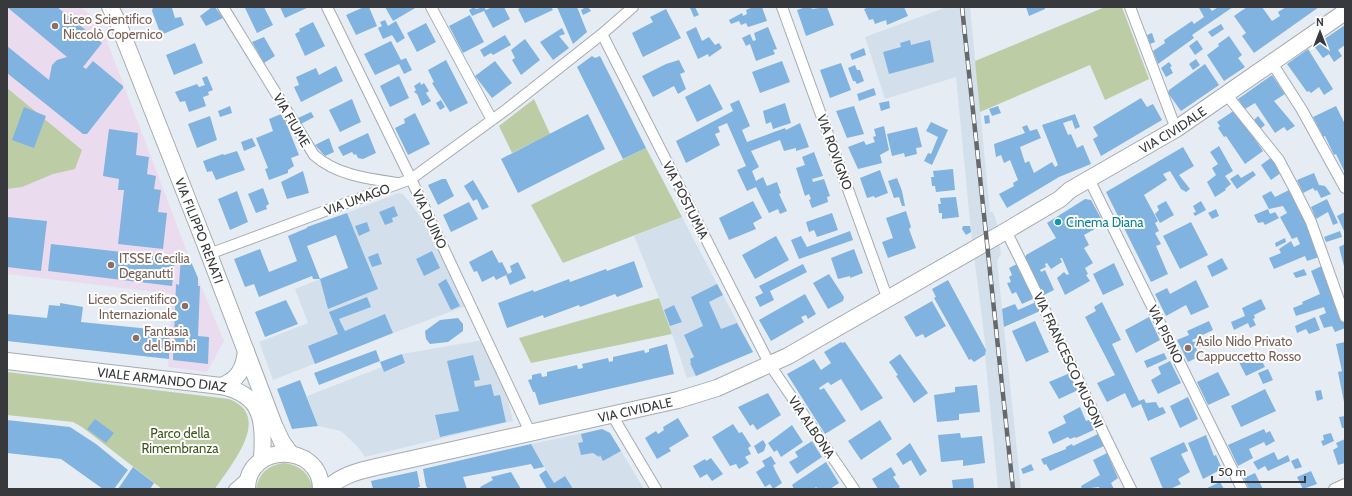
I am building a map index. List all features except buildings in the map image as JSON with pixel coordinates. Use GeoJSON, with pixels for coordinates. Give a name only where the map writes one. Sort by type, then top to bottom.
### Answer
{"type":"FeatureCollection","features":[{"type":"Feature","properties":{"kind":"main road","name":"VIA FILIPPO RENATI"},"geometry":{"type":"LineString","coordinates":[[110,7],[118,23],[209,254],[274,425],[282,442],[290,453]]}},
{"type":"Feature","properties":{"kind":"main road","name":"VIA CIVIDALE"},"geometry":{"type":"LineString","coordinates":[[348,474],[678,400],[717,388],[770,365],[1006,231],[1060,199],[1070,190],[1176,129],[1345,12]]}},
{"type":"Feature","properties":{"kind":"main road","name":"VIA CIVIDALE"},"geometry":{"type":"LineString","coordinates":[[894,294],[912,277],[939,261],[1056,193],[1070,190]]}},
{"type":"Feature","properties":{"kind":"main road"},"geometry":{"type":"LineString","coordinates":[[221,386],[230,383],[241,373],[246,351]]}},
{"type":"Feature","properties":{"kind":"main road","name":"VIALE ARMANDO DIAZ"},"geometry":{"type":"LineString","coordinates":[[7,361],[221,386],[246,395],[256,408],[263,434],[262,460]]}},
{"type":"Feature","properties":{"kind":"main road"},"geometry":{"type":"LineString","coordinates":[[248,482],[255,466],[262,460],[276,454],[290,453],[299,456],[314,468],[319,476],[322,489]]}},
{"type":"Feature","properties":{"kind":"main road"},"geometry":{"type":"LineString","coordinates":[[314,468],[348,474]]}},
{"type":"Feature","properties":{"kind":"main road"},"geometry":{"type":"LineString","coordinates":[[327,489],[348,474]]}},
{"type":"Feature","properties":{"kind":"street","name":"VIA FIUME"},"geometry":{"type":"LineString","coordinates":[[223,7],[314,155],[330,166],[342,171],[376,180],[400,183]]}},
{"type":"Feature","properties":{"kind":"street","name":"VIA DUINO"},"geometry":{"type":"LineString","coordinates":[[327,7],[411,179],[530,432]]}},
{"type":"Feature","properties":{"kind":"street"},"geometry":{"type":"LineString","coordinates":[[431,7],[492,120]]}},
{"type":"Feature","properties":{"kind":"street","name":"VIA UMAGO"},"geometry":{"type":"LineString","coordinates":[[209,254],[411,179],[492,120],[602,34],[633,7]]}},
{"type":"Feature","properties":{"kind":"street","name":"VIA ROVIGNO"},"geometry":{"type":"LineString","coordinates":[[782,7],[894,294]]}},
{"type":"Feature","properties":{"kind":"street"},"geometry":{"type":"LineString","coordinates":[[1130,7],[1176,129]]}},
{"type":"Feature","properties":{"kind":"street","name":"VIA POSTUMIA"},"geometry":{"type":"LineString","coordinates":[[602,34],[770,365]]}},
{"type":"Feature","properties":{"kind":"street"},"geometry":{"type":"LineString","coordinates":[[1272,63],[1302,110],[1345,188]]}},
{"type":"Feature","properties":{"kind":"street"},"geometry":{"type":"LineString","coordinates":[[1226,94],[1279,160],[1293,186],[1311,222],[1345,317]]}},
{"type":"Feature","properties":{"kind":"street","name":"VIA PISINO"},"geometry":{"type":"LineString","coordinates":[[1089,179],[1242,489]]}},
{"type":"Feature","properties":{"kind":"street","name":"VIA FRANCESCO MUSONI"},"geometry":{"type":"LineString","coordinates":[[1006,231],[1047,312],[1082,392],[1131,489]]}},
{"type":"Feature","properties":{"kind":"street","name":"VIA ALBONA"},"geometry":{"type":"LineString","coordinates":[[770,365],[854,489]]}},
{"type":"Feature","properties":{"kind":"street"},"geometry":{"type":"LineString","coordinates":[[612,415],[656,489]]}},
{"type":"Feature","properties":{"kind":"street"},"geometry":{"type":"LineString","coordinates":[[234,489],[248,482]]}},
{"type":"Feature","properties":{"kind":"street"},"geometry":{"type":"LineString","coordinates":[[1334,489],[1345,484]]}},
{"type":"Feature","properties":{"kind":"shaded area"},"geometry":{"type":"Polygon","coordinates":[[[7,7],[81,7],[100,23],[189,257],[224,341],[207,372],[168,367],[172,294],[7,274],[7,7]]]}},
{"type":"Feature","properties":{"kind":"shaded area"},"geometry":{"type":"Polygon","coordinates":[[[947,7],[970,7],[990,212],[993,212],[996,220],[1001,254],[997,261],[1021,489],[998,489],[985,355],[986,350],[971,232],[956,77],[885,99],[865,37],[947,7]]]}},
{"type":"Feature","properties":{"kind":"shaded area"},"geometry":{"type":"Polygon","coordinates":[[[398,193],[403,194],[424,222],[466,306],[273,380],[259,342],[308,323],[295,289],[365,261],[347,213],[398,193]]]}},
{"type":"Feature","properties":{"kind":"shaded area"},"geometry":{"type":"Polygon","coordinates":[[[682,217],[753,352],[696,376],[687,378],[664,310],[634,236],[682,217]]]}},
{"type":"Feature","properties":{"kind":"shaded area"},"geometry":{"type":"Polygon","coordinates":[[[483,340],[506,392],[513,421],[365,457],[358,447],[341,431],[318,426],[307,396],[382,367],[384,372],[405,364],[402,354],[483,340]]]}},
{"type":"Feature","properties":{"kind":"shaded area"},"geometry":{"type":"Polygon","coordinates":[[[602,429],[610,433],[644,489],[557,489],[531,444],[602,429]]]}},
{"type":"Feature","properties":{"kind":"green space"},"geometry":{"type":"Polygon","coordinates":[[[1105,7],[1122,7],[1149,79],[1105,100],[1090,65],[980,112],[975,61],[1105,7]]]}},
{"type":"Feature","properties":{"kind":"green space"},"geometry":{"type":"Polygon","coordinates":[[[7,88],[82,150],[75,169],[53,174],[22,187],[7,189],[7,88]]]}},
{"type":"Feature","properties":{"kind":"green space"},"geometry":{"type":"Polygon","coordinates":[[[534,99],[550,134],[512,153],[499,126],[534,99]]]}},
{"type":"Feature","properties":{"kind":"green space"},"geometry":{"type":"Polygon","coordinates":[[[646,148],[682,217],[563,263],[531,205],[646,148]]]}},
{"type":"Feature","properties":{"kind":"green space"},"geometry":{"type":"Polygon","coordinates":[[[659,298],[672,334],[531,363],[519,338],[659,298]]]}},
{"type":"Feature","properties":{"kind":"green space","name":"Parco della Rimembranza"},"geometry":{"type":"Polygon","coordinates":[[[7,372],[229,399],[242,407],[248,417],[248,429],[238,455],[215,489],[162,489],[82,427],[73,422],[7,415],[7,372]]]}},
{"type":"Feature","properties":{"kind":"green space"},"geometry":{"type":"Polygon","coordinates":[[[284,463],[295,466],[303,471],[309,478],[313,489],[256,489],[259,478],[265,471],[273,466],[284,463]]]}},
{"type":"Feature","properties":{"kind":"railway"},"geometry":{"type":"LineString","coordinates":[[962,7],[1013,489]]}},
{"type":"Feature","properties":{"kind":"place","name":"Liceo Scientifico Niccolò Copernico"},"geometry":{"type":"Point","coordinates":[55,26]}},
{"type":"Feature","properties":{"kind":"place","name":"Cinema Diana"},"geometry":{"type":"Point","coordinates":[1058,222]}},
{"type":"Feature","properties":{"kind":"place","name":"ITSSE Cecilia Deganutti"},"geometry":{"type":"Point","coordinates":[111,265]}},
{"type":"Feature","properties":{"kind":"place","name":"Liceo Scientifico Internazionale"},"geometry":{"type":"Point","coordinates":[185,306]}},
{"type":"Feature","properties":{"kind":"place","name":"Fantasia del Bimbi"},"geometry":{"type":"Point","coordinates":[136,338]}},
{"type":"Feature","properties":{"kind":"place","name":"Asilo Nido Privato Cappuccetto Rosso"},"geometry":{"type":"Point","coordinates":[1188,348]}}]}
